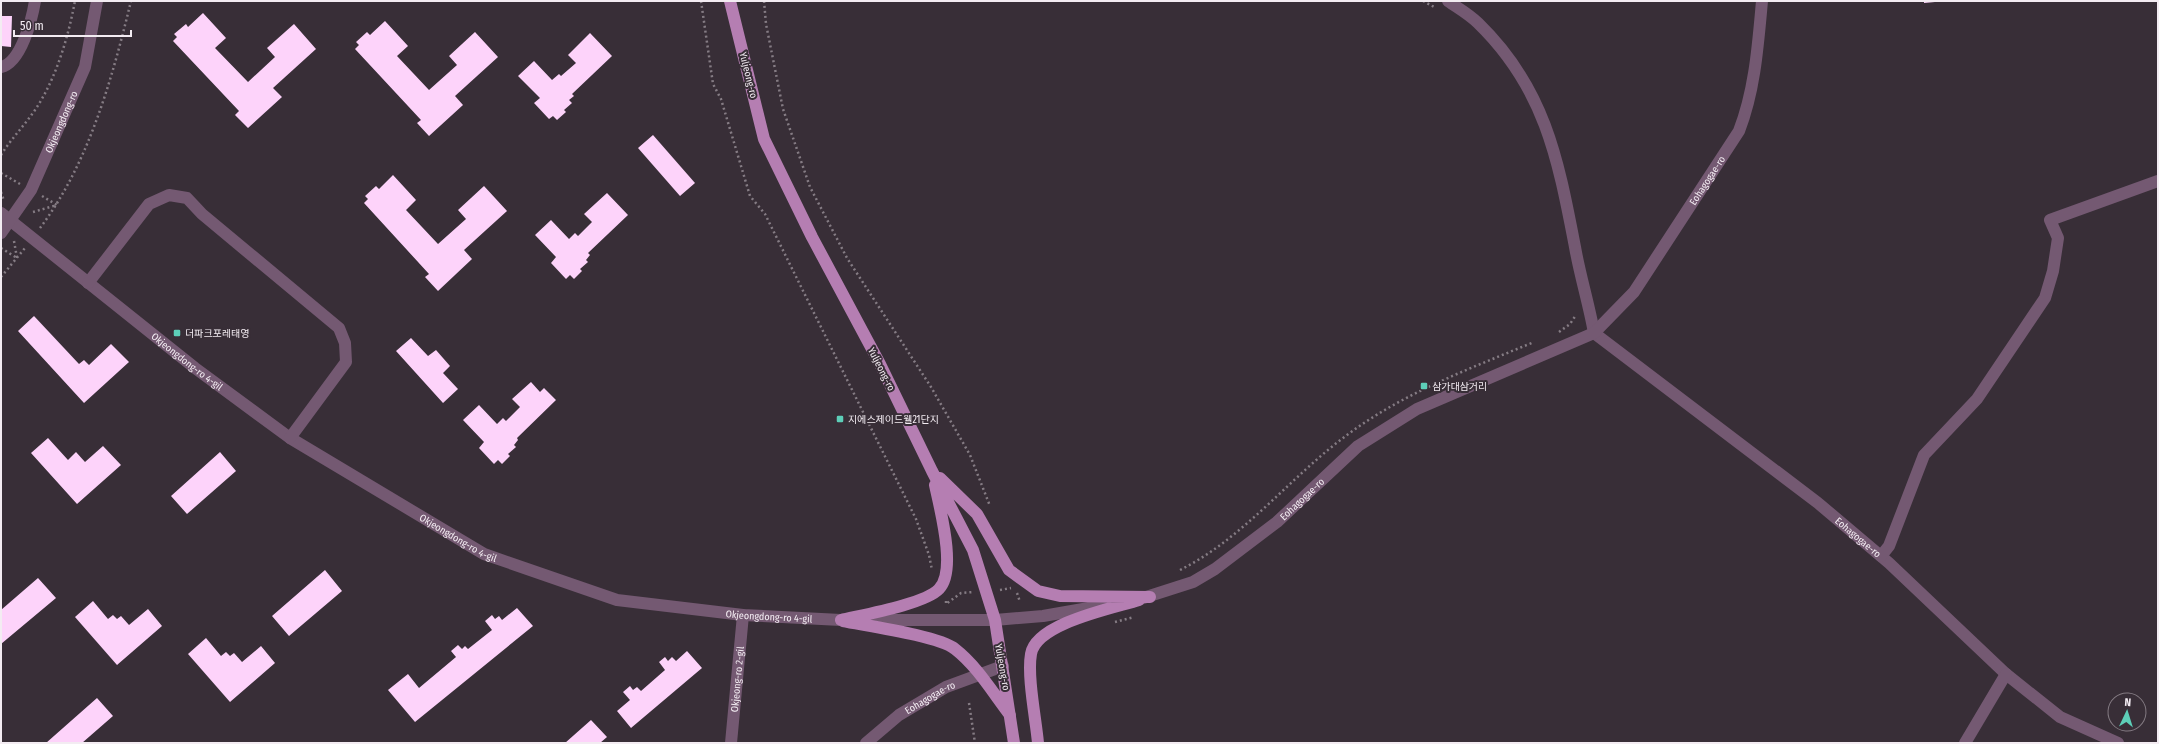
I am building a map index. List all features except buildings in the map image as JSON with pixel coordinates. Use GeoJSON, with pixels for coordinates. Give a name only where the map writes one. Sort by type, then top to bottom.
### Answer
{"type":"FeatureCollection","features":[{"type":"Feature","properties":{"kind":"main road","name":"Yuljeong-ro"},"geometry":{"type":"LineString","coordinates":[[730,1],[764,139],[812,237],[880,364],[973,550],[995,620],[1014,743]]}},
{"type":"Feature","properties":{"kind":"main road"},"geometry":{"type":"LineString","coordinates":[[932,470],[976,514],[1009,570],[1038,591],[1060,596],[1150,597]]}},
{"type":"Feature","properties":{"kind":"main road"},"geometry":{"type":"LineString","coordinates":[[841,620],[901,605],[932,594],[940,589],[946,578],[944,526],[932,470]]}},
{"type":"Feature","properties":{"kind":"main road"},"geometry":{"type":"LineString","coordinates":[[1038,743],[1030,654],[1038,641],[1057,627],[1150,597]]}},
{"type":"Feature","properties":{"kind":"main road"},"geometry":{"type":"LineString","coordinates":[[841,620],[932,639],[955,648],[980,675],[1011,716]]}},
{"type":"Feature","properties":{"kind":"street"},"geometry":{"type":"LineString","coordinates":[[1,67],[5,66],[18,54],[35,1]]}},
{"type":"Feature","properties":{"kind":"street","name":"Okjeongdong-ro"},"geometry":{"type":"LineString","coordinates":[[1,233],[6,216],[31,190],[85,67],[97,1]]}},
{"type":"Feature","properties":{"kind":"street","name":"Eohagogae-ro"},"geometry":{"type":"LineString","coordinates":[[995,620],[1043,616],[1150,597],[1192,582],[1215,569],[1277,522],[1358,446],[1417,408],[1594,333],[1634,292],[1739,131],[1746,112],[1752,87],[1762,1]]}},
{"type":"Feature","properties":{"kind":"street"},"geometry":{"type":"LineString","coordinates":[[1445,6],[1477,22],[1511,62],[1527,87],[1549,133],[1560,171],[1575,249],[1594,333]]}},
{"type":"Feature","properties":{"kind":"street"},"geometry":{"type":"LineString","coordinates":[[1881,556],[1889,546],[1924,455],[1977,399],[2044,298],[2053,271],[2058,238],[2050,220],[2158,181]]}},
{"type":"Feature","properties":{"kind":"street"},"geometry":{"type":"LineString","coordinates":[[88,283],[149,204],[169,195],[187,198],[202,214],[339,328],[345,343],[346,362],[290,438]]}},
{"type":"Feature","properties":{"kind":"street","name":"Okjeongdong-ro 4-gil"},"geometry":{"type":"LineString","coordinates":[[6,216],[195,368],[290,438],[484,554],[617,600],[743,615],[841,620],[995,620]]}},
{"type":"Feature","properties":{"kind":"street","name":"Eohagogae-ro"},"geometry":{"type":"LineString","coordinates":[[1594,333],[1818,504],[1881,556],[1934,604],[2006,674],[2060,717],[2118,743]]}},
{"type":"Feature","properties":{"kind":"street","name":"Okjeong-ro 2-gil"},"geometry":{"type":"LineString","coordinates":[[731,743],[743,615]]}},
{"type":"Feature","properties":{"kind":"street","name":"Eohagogae-ro"},"geometry":{"type":"LineString","coordinates":[[866,743],[899,715],[946,688],[1003,666]]}},
{"type":"Feature","properties":{"kind":"street"},"geometry":{"type":"LineString","coordinates":[[1965,743],[2006,674]]}},
{"type":"Feature","properties":{"kind":"path"},"geometry":{"type":"LineString","coordinates":[[1,155],[35,110],[49,86],[68,30],[75,1]]}},
{"type":"Feature","properties":{"kind":"path"},"geometry":{"type":"LineString","coordinates":[[57,205],[85,147],[122,38],[131,1]]}},
{"type":"Feature","properties":{"kind":"path"},"geometry":{"type":"LineString","coordinates":[[701,1],[713,84],[721,99],[750,196],[765,214],[916,519],[929,555],[931,577]]}},
{"type":"Feature","properties":{"kind":"path"},"geometry":{"type":"LineString","coordinates":[[764,1],[766,24],[783,109],[810,188],[847,258],[885,320],[931,387],[970,455],[993,514]]}},
{"type":"Feature","properties":{"kind":"path"},"geometry":{"type":"LineString","coordinates":[[1423,1],[1445,6]]}},
{"type":"Feature","properties":{"kind":"path"},"geometry":{"type":"LineString","coordinates":[[1,248],[17,258],[1,277]]}},
{"type":"Feature","properties":{"kind":"path"},"geometry":{"type":"LineString","coordinates":[[1558,332],[1570,324],[1576,314],[1576,307]]}},
{"type":"Feature","properties":{"kind":"path"},"geometry":{"type":"LineString","coordinates":[[1174,573],[1207,555],[1346,436],[1386,408],[1413,394],[1538,340]]}},
{"type":"Feature","properties":{"kind":"path"},"geometry":{"type":"LineString","coordinates":[[969,703],[975,743]]}},
{"type":"Feature","properties":{"kind":"place","name":"더파크포레태영"},"geometry":{"type":"Point","coordinates":[177,333]}},
{"type":"Feature","properties":{"kind":"place","name":"삼가대삼거리"},"geometry":{"type":"Point","coordinates":[1424,386]}},
{"type":"Feature","properties":{"kind":"place","name":"지에스제이드웰21단지"},"geometry":{"type":"Point","coordinates":[840,419]}}]}
